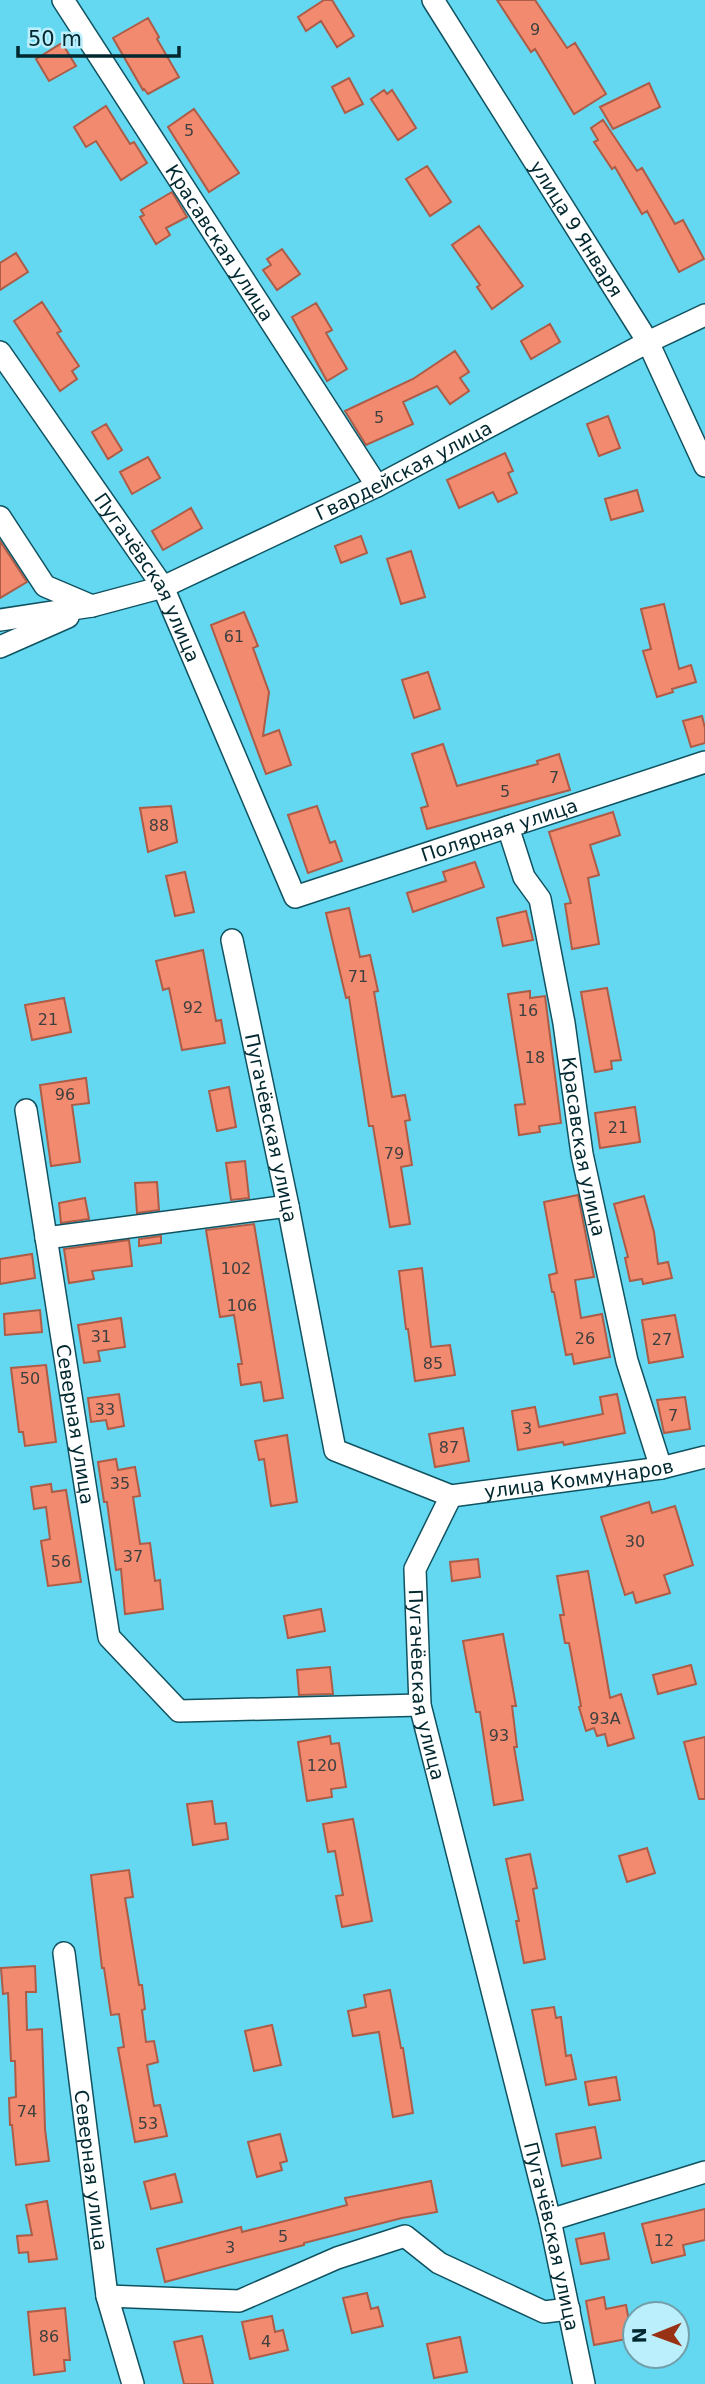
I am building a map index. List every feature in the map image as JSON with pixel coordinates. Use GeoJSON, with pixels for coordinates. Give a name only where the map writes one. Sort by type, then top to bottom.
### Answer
{"type":"FeatureCollection","features":[{"type":"Feature","properties":{"kind":"street","name":"Красавская улица"},"geometry":{"type":"LineString","coordinates":[[63,0],[377,486]]}},
{"type":"Feature","properties":{"kind":"street","name":"улица 9 Января"},"geometry":{"type":"LineString","coordinates":[[433,0],[648,342],[705,466]]}},
{"type":"Feature","properties":{"kind":"street","name":"Гвардейская улица"},"geometry":{"type":"LineString","coordinates":[[92,606],[163,587],[377,486],[648,342],[705,315]]}},
{"type":"Feature","properties":{"kind":"street","name":"Пугачёвская улица"},"geometry":{"type":"LineString","coordinates":[[0,352],[163,587],[295,897]]}},
{"type":"Feature","properties":{"kind":"street"},"geometry":{"type":"LineString","coordinates":[[0,517],[45,586],[92,606]]}},
{"type":"Feature","properties":{"kind":"street"},"geometry":{"type":"LineString","coordinates":[[0,620],[92,606]]}},
{"type":"Feature","properties":{"kind":"street"},"geometry":{"type":"LineString","coordinates":[[0,647],[92,606]]}},
{"type":"Feature","properties":{"kind":"street","name":"Полярная улица"},"geometry":{"type":"LineString","coordinates":[[295,897],[705,762]]}},
{"type":"Feature","properties":{"kind":"street","name":"Красавская улица"},"geometry":{"type":"LineString","coordinates":[[508,827],[524,877],[540,899],[564,1023],[582,1154],[626,1361],[661,1468]]}},
{"type":"Feature","properties":{"kind":"street","name":"Пугачёвская улица"},"geometry":{"type":"LineString","coordinates":[[233,940],[335,1450],[451,1496],[415,1569],[420,1705],[550,2220],[584,2384]]}},
{"type":"Feature","properties":{"kind":"street","name":"Северная улица"},"geometry":{"type":"LineString","coordinates":[[26,1111],[109,1637],[179,1711],[420,1705]]}},
{"type":"Feature","properties":{"kind":"street"},"geometry":{"type":"LineString","coordinates":[[46,1238],[288,1206]]}},
{"type":"Feature","properties":{"kind":"street","name":"улица Коммунаров"},"geometry":{"type":"LineString","coordinates":[[451,1496],[661,1468],[705,1457]]}},
{"type":"Feature","properties":{"kind":"street","name":"Северная улица"},"geometry":{"type":"LineString","coordinates":[[64,1953],[107,2296],[133,2384]]}},
{"type":"Feature","properties":{"kind":"street"},"geometry":{"type":"LineString","coordinates":[[550,2220],[705,2172]]}},
{"type":"Feature","properties":{"kind":"street"},"geometry":{"type":"LineString","coordinates":[[107,2296],[239,2301],[337,2258],[405,2236],[439,2263],[544,2312],[569,2309]]}},
{"type":"Feature","properties":{"kind":"building"},"geometry":{"type":"Polygon","coordinates":[[[324,0],[332,0],[354,36],[337,47],[321,21],[306,31],[298,17],[324,0]]]}},
{"type":"Feature","properties":{"kind":"building"},"geometry":{"type":"Polygon","coordinates":[[[497,0],[535,0],[567,48],[575,43],[606,94],[574,114],[535,49],[531,52],[497,0]]]}},
{"type":"Feature","properties":{"kind":"building"},"geometry":{"type":"Polygon","coordinates":[[[148,18],[179,77],[148,94],[143,90],[113,38],[148,18]]]}},
{"type":"Feature","properties":{"kind":"building"},"geometry":{"type":"Polygon","coordinates":[[[62,43],[76,66],[49,81],[36,59],[62,43]]]}},
{"type":"Feature","properties":{"kind":"building"},"geometry":{"type":"Polygon","coordinates":[[[349,78],[363,104],[345,113],[332,87],[349,78]]]}},
{"type":"Feature","properties":{"kind":"building"},"geometry":{"type":"Polygon","coordinates":[[[649,83],[660,107],[613,129],[600,107],[649,83]]]}},
{"type":"Feature","properties":{"kind":"building"},"geometry":{"type":"Polygon","coordinates":[[[384,90],[387,94],[392,90],[416,128],[398,140],[371,99],[384,90]]]}},
{"type":"Feature","properties":{"kind":"building"},"geometry":{"type":"Polygon","coordinates":[[[106,106],[130,144],[134,142],[147,163],[121,180],[96,141],[86,147],[74,127],[106,106]]]}},
{"type":"Feature","properties":{"kind":"building"},"geometry":{"type":"Polygon","coordinates":[[[194,109],[239,173],[209,192],[168,127],[194,109]]]}},
{"type":"Feature","properties":{"kind":"building"},"geometry":{"type":"Polygon","coordinates":[[[603,120],[637,171],[642,168],[675,224],[683,220],[704,259],[679,272],[647,211],[642,214],[615,167],[612,169],[594,142],[598,140],[591,128],[603,120]]]}},
{"type":"Feature","properties":{"kind":"building"},"geometry":{"type":"Polygon","coordinates":[[[427,166],[451,202],[430,216],[406,179],[427,166]]]}},
{"type":"Feature","properties":{"kind":"building"},"geometry":{"type":"Polygon","coordinates":[[[172,192],[187,217],[166,228],[170,235],[156,244],[140,217],[144,215],[141,210],[172,192]]]}},
{"type":"Feature","properties":{"kind":"building"},"geometry":{"type":"Polygon","coordinates":[[[479,226],[523,286],[492,309],[477,287],[480,285],[452,245],[479,226]]]}},
{"type":"Feature","properties":{"kind":"building"},"geometry":{"type":"Polygon","coordinates":[[[282,249],[300,274],[277,290],[263,270],[271,265],[267,259],[282,249]]]}},
{"type":"Feature","properties":{"kind":"building"},"geometry":{"type":"Polygon","coordinates":[[[16,253],[28,272],[0,290],[0,263],[16,253]]]}},
{"type":"Feature","properties":{"kind":"building"},"geometry":{"type":"Polygon","coordinates":[[[42,302],[61,331],[57,333],[79,366],[72,371],[77,379],[60,391],[14,321],[42,302]]]}},
{"type":"Feature","properties":{"kind":"building"},"geometry":{"type":"Polygon","coordinates":[[[316,303],[332,330],[326,333],[347,369],[327,381],[292,317],[316,303]]]}},
{"type":"Feature","properties":{"kind":"building"},"geometry":{"type":"Polygon","coordinates":[[[550,324],[560,342],[531,359],[521,341],[550,324]]]}},
{"type":"Feature","properties":{"kind":"building"},"geometry":{"type":"Polygon","coordinates":[[[455,351],[469,372],[460,378],[469,391],[450,404],[437,386],[403,402],[413,424],[366,445],[345,411],[413,379],[455,351]]]}},
{"type":"Feature","properties":{"kind":"building"},"geometry":{"type":"Polygon","coordinates":[[[608,416],[620,448],[599,456],[587,424],[608,416]]]}},
{"type":"Feature","properties":{"kind":"building"},"geometry":{"type":"Polygon","coordinates":[[[106,424],[122,450],[108,459],[92,432],[106,424]]]}},
{"type":"Feature","properties":{"kind":"building"},"geometry":{"type":"Polygon","coordinates":[[[505,453],[513,471],[508,473],[517,493],[498,502],[493,492],[459,508],[447,480],[505,453]]]}},
{"type":"Feature","properties":{"kind":"building"},"geometry":{"type":"Polygon","coordinates":[[[148,457],[160,478],[132,494],[120,472],[148,457]]]}},
{"type":"Feature","properties":{"kind":"building"},"geometry":{"type":"Polygon","coordinates":[[[637,490],[643,511],[611,520],[605,499],[637,490]]]}},
{"type":"Feature","properties":{"kind":"building"},"geometry":{"type":"Polygon","coordinates":[[[191,508],[202,528],[163,550],[152,531],[191,508]]]}},
{"type":"Feature","properties":{"kind":"building"},"geometry":{"type":"Polygon","coordinates":[[[361,536],[367,553],[341,563],[335,546],[361,536]]]}},
{"type":"Feature","properties":{"kind":"building"},"geometry":{"type":"Polygon","coordinates":[[[0,541],[27,582],[0,598],[0,541]]]}},
{"type":"Feature","properties":{"kind":"building"},"geometry":{"type":"Polygon","coordinates":[[[411,551],[425,597],[401,604],[387,559],[411,551]]]}},
{"type":"Feature","properties":{"kind":"building"},"geometry":{"type":"Polygon","coordinates":[[[664,604],[679,669],[691,665],[696,682],[657,697],[643,651],[651,649],[641,609],[664,604]]]}},
{"type":"Feature","properties":{"kind":"building"},"geometry":{"type":"Polygon","coordinates":[[[244,612],[258,646],[253,648],[269,692],[263,736],[279,730],[291,765],[266,774],[211,625],[244,612]]]}},
{"type":"Feature","properties":{"kind":"building"},"geometry":{"type":"Polygon","coordinates":[[[428,672],[440,709],[414,718],[402,680],[428,672]]]}},
{"type":"Feature","properties":{"kind":"building"},"geometry":{"type":"Polygon","coordinates":[[[702,716],[705,743],[691,747],[683,721],[702,716]]]}},
{"type":"Feature","properties":{"kind":"building"},"geometry":{"type":"Polygon","coordinates":[[[443,744],[457,786],[538,764],[537,761],[559,754],[570,790],[427,829],[421,808],[428,806],[412,754],[443,744]]]}},
{"type":"Feature","properties":{"kind":"building"},"geometry":{"type":"Polygon","coordinates":[[[171,806],[177,842],[148,852],[140,808],[171,806]]]}},
{"type":"Feature","properties":{"kind":"building"},"geometry":{"type":"Polygon","coordinates":[[[317,806],[330,843],[335,841],[342,861],[308,873],[288,815],[317,806]]]}},
{"type":"Feature","properties":{"kind":"building"},"geometry":{"type":"Polygon","coordinates":[[[613,812],[620,835],[590,845],[599,875],[588,878],[599,944],[572,949],[565,904],[571,903],[549,832],[613,812]]]}},
{"type":"Feature","properties":{"kind":"building"},"geometry":{"type":"Polygon","coordinates":[[[475,862],[484,887],[413,912],[407,893],[446,881],[443,872],[475,862]]]}},
{"type":"Feature","properties":{"kind":"building"},"geometry":{"type":"Polygon","coordinates":[[[185,872],[194,912],[175,916],[166,876],[185,872]]]}},
{"type":"Feature","properties":{"kind":"building"},"geometry":{"type":"Polygon","coordinates":[[[349,908],[360,957],[370,955],[378,991],[374,992],[392,1097],[405,1095],[410,1120],[405,1121],[412,1165],[401,1167],[410,1224],[390,1227],[373,1126],[369,1126],[349,997],[346,998],[326,913],[349,908]]]}},
{"type":"Feature","properties":{"kind":"building"},"geometry":{"type":"Polygon","coordinates":[[[526,911],[533,940],[503,946],[497,918],[526,911]]]}},
{"type":"Feature","properties":{"kind":"building"},"geometry":{"type":"Polygon","coordinates":[[[203,950],[216,1021],[221,1020],[225,1043],[182,1050],[169,988],[163,990],[156,961],[203,950]]]}},
{"type":"Feature","properties":{"kind":"building"},"geometry":{"type":"Polygon","coordinates":[[[607,988],[621,1060],[611,1061],[612,1069],[595,1072],[581,992],[607,988]]]}},
{"type":"Feature","properties":{"kind":"building"},"geometry":{"type":"Polygon","coordinates":[[[530,991],[530,998],[545,996],[561,1123],[539,1126],[540,1132],[519,1135],[515,1105],[525,1104],[508,994],[530,991]]]}},
{"type":"Feature","properties":{"kind":"building"},"geometry":{"type":"Polygon","coordinates":[[[64,998],[71,1032],[32,1040],[25,1005],[64,998]]]}},
{"type":"Feature","properties":{"kind":"building"},"geometry":{"type":"Polygon","coordinates":[[[86,1078],[89,1103],[72,1105],[80,1162],[51,1166],[40,1085],[86,1078]]]}},
{"type":"Feature","properties":{"kind":"building"},"geometry":{"type":"Polygon","coordinates":[[[229,1087],[236,1127],[217,1131],[209,1091],[229,1087]]]}},
{"type":"Feature","properties":{"kind":"building"},"geometry":{"type":"Polygon","coordinates":[[[635,1107],[640,1142],[600,1148],[595,1113],[635,1107]]]}},
{"type":"Feature","properties":{"kind":"building"},"geometry":{"type":"Polygon","coordinates":[[[245,1161],[249,1198],[231,1200],[226,1163],[245,1161]]]}},
{"type":"Feature","properties":{"kind":"building"},"geometry":{"type":"Polygon","coordinates":[[[157,1182],[159,1210],[137,1213],[135,1183],[157,1182]]]}},
{"type":"Feature","properties":{"kind":"building"},"geometry":{"type":"Polygon","coordinates":[[[578,1195],[594,1277],[575,1280],[581,1318],[602,1314],[610,1357],[574,1364],[572,1354],[566,1355],[552,1292],[549,1275],[557,1273],[544,1202],[578,1195]]]}},
{"type":"Feature","properties":{"kind":"building"},"geometry":{"type":"Polygon","coordinates":[[[644,1196],[654,1232],[658,1264],[668,1262],[672,1278],[643,1284],[642,1279],[630,1281],[625,1258],[628,1257],[614,1204],[644,1196]]]}},
{"type":"Feature","properties":{"kind":"building"},"geometry":{"type":"Polygon","coordinates":[[[85,1198],[89,1219],[61,1223],[59,1203],[85,1198]]]}},
{"type":"Feature","properties":{"kind":"building"},"geometry":{"type":"Polygon","coordinates":[[[254,1224],[283,1398],[264,1401],[261,1382],[241,1385],[238,1364],[242,1364],[234,1315],[220,1317],[206,1230],[254,1224]]]}},
{"type":"Feature","properties":{"kind":"building"},"geometry":{"type":"Polygon","coordinates":[[[161,1236],[161,1243],[139,1246],[139,1239],[161,1236]]]}},
{"type":"Feature","properties":{"kind":"building"},"geometry":{"type":"Polygon","coordinates":[[[129,1240],[132,1266],[92,1271],[94,1279],[69,1283],[64,1249],[129,1240]]]}},
{"type":"Feature","properties":{"kind":"building"},"geometry":{"type":"Polygon","coordinates":[[[32,1254],[35,1278],[0,1284],[0,1259],[32,1254]]]}},
{"type":"Feature","properties":{"kind":"building"},"geometry":{"type":"Polygon","coordinates":[[[422,1268],[431,1347],[450,1345],[455,1375],[415,1381],[399,1271],[422,1268]]]}},
{"type":"Feature","properties":{"kind":"building"},"geometry":{"type":"Polygon","coordinates":[[[40,1310],[42,1332],[5,1335],[4,1314],[40,1310]]]}},
{"type":"Feature","properties":{"kind":"building"},"geometry":{"type":"Polygon","coordinates":[[[675,1315],[683,1357],[649,1363],[642,1320],[675,1315]]]}},
{"type":"Feature","properties":{"kind":"building"},"geometry":{"type":"Polygon","coordinates":[[[121,1318],[125,1347],[98,1351],[100,1361],[84,1363],[78,1325],[121,1318]]]}},
{"type":"Feature","properties":{"kind":"building"},"geometry":{"type":"Polygon","coordinates":[[[46,1365],[56,1442],[25,1446],[23,1432],[19,1432],[11,1368],[46,1365]]]}},
{"type":"Feature","properties":{"kind":"building"},"geometry":{"type":"Polygon","coordinates":[[[119,1394],[124,1426],[108,1429],[106,1420],[91,1422],[88,1398],[119,1394]]]}},
{"type":"Feature","properties":{"kind":"building"},"geometry":{"type":"Polygon","coordinates":[[[617,1394],[625,1433],[564,1445],[563,1442],[518,1450],[512,1411],[535,1407],[539,1427],[603,1414],[600,1397],[617,1394]]]}},
{"type":"Feature","properties":{"kind":"building"},"geometry":{"type":"Polygon","coordinates":[[[685,1397],[690,1429],[664,1433],[657,1400],[685,1397]]]}},
{"type":"Feature","properties":{"kind":"building"},"geometry":{"type":"Polygon","coordinates":[[[463,1428],[469,1461],[435,1467],[429,1434],[463,1428]]]}},
{"type":"Feature","properties":{"kind":"building"},"geometry":{"type":"Polygon","coordinates":[[[287,1435],[297,1502],[271,1506],[264,1459],[259,1460],[255,1441],[287,1435]]]}},
{"type":"Feature","properties":{"kind":"building"},"geometry":{"type":"Polygon","coordinates":[[[116,1459],[118,1470],[135,1467],[140,1496],[133,1497],[140,1544],[150,1543],[155,1581],[160,1580],[163,1609],[125,1614],[121,1569],[116,1570],[107,1502],[104,1502],[98,1462],[116,1459]]]}},
{"type":"Feature","properties":{"kind":"building"},"geometry":{"type":"Polygon","coordinates":[[[51,1484],[52,1492],[66,1490],[81,1582],[48,1586],[41,1541],[50,1539],[46,1507],[34,1509],[31,1487],[51,1484]]]}},
{"type":"Feature","properties":{"kind":"building"},"geometry":{"type":"Polygon","coordinates":[[[649,1502],[652,1513],[675,1506],[693,1565],[664,1575],[670,1593],[636,1603],[633,1592],[625,1595],[601,1517],[649,1502]]]}},
{"type":"Feature","properties":{"kind":"building"},"geometry":{"type":"Polygon","coordinates":[[[478,1559],[480,1577],[452,1581],[450,1562],[478,1559]]]}},
{"type":"Feature","properties":{"kind":"building"},"geometry":{"type":"Polygon","coordinates":[[[588,1571],[610,1698],[621,1694],[634,1738],[608,1746],[605,1734],[597,1736],[594,1728],[586,1731],[579,1707],[581,1706],[569,1643],[565,1643],[560,1615],[564,1615],[557,1576],[588,1571]]]}},
{"type":"Feature","properties":{"kind":"building"},"geometry":{"type":"Polygon","coordinates":[[[321,1609],[325,1631],[288,1638],[284,1616],[321,1609]]]}},
{"type":"Feature","properties":{"kind":"building"},"geometry":{"type":"Polygon","coordinates":[[[503,1634],[516,1706],[512,1706],[517,1747],[514,1747],[523,1800],[494,1805],[480,1712],[476,1712],[463,1641],[503,1634]]]}},
{"type":"Feature","properties":{"kind":"building"},"geometry":{"type":"Polygon","coordinates":[[[691,1665],[696,1684],[658,1694],[653,1675],[691,1665]]]}},
{"type":"Feature","properties":{"kind":"building"},"geometry":{"type":"Polygon","coordinates":[[[330,1667],[333,1694],[299,1695],[297,1670],[330,1667]]]}},
{"type":"Feature","properties":{"kind":"building"},"geometry":{"type":"Polygon","coordinates":[[[330,1736],[331,1744],[339,1743],[346,1787],[331,1789],[332,1797],[307,1801],[298,1742],[330,1736]]]}},
{"type":"Feature","properties":{"kind":"building"},"geometry":{"type":"Polygon","coordinates":[[[705,1737],[705,1799],[699,1799],[684,1742],[705,1737]]]}},
{"type":"Feature","properties":{"kind":"building"},"geometry":{"type":"Polygon","coordinates":[[[212,1801],[215,1824],[226,1823],[228,1839],[193,1845],[187,1804],[212,1801]]]}},
{"type":"Feature","properties":{"kind":"building"},"geometry":{"type":"Polygon","coordinates":[[[353,1819],[372,1921],[342,1927],[336,1896],[343,1895],[335,1851],[328,1852],[323,1824],[353,1819]]]}},
{"type":"Feature","properties":{"kind":"building"},"geometry":{"type":"Polygon","coordinates":[[[647,1848],[655,1873],[627,1882],[619,1856],[647,1848]]]}},
{"type":"Feature","properties":{"kind":"building"},"geometry":{"type":"Polygon","coordinates":[[[530,1854],[537,1888],[533,1889],[545,1959],[524,1963],[516,1921],[519,1921],[506,1859],[530,1854]]]}},
{"type":"Feature","properties":{"kind":"building"},"geometry":{"type":"Polygon","coordinates":[[[129,1870],[133,1897],[125,1898],[139,1985],[142,1985],[146,2042],[154,2041],[158,2062],[147,2065],[154,2106],[160,2105],[167,2136],[135,2142],[118,2048],[124,2047],[119,2014],[111,2015],[102,1968],[91,1875],[129,1870]]]}},
{"type":"Feature","properties":{"kind":"building"},"geometry":{"type":"Polygon","coordinates":[[[35,1966],[36,1992],[26,1992],[27,2030],[42,2029],[45,2129],[49,2161],[16,2165],[9,2098],[16,2097],[15,2061],[11,2061],[8,1993],[3,1994],[1,1968],[35,1966]]]}},
{"type":"Feature","properties":{"kind":"building"},"geometry":{"type":"Polygon","coordinates":[[[390,1990],[403,2048],[413,2113],[393,2117],[379,2032],[353,2036],[348,2011],[366,2007],[364,1995],[390,1990]]]}},
{"type":"Feature","properties":{"kind":"building"},"geometry":{"type":"Polygon","coordinates":[[[554,2007],[556,2018],[561,2017],[566,2056],[571,2055],[576,2079],[546,2085],[532,2010],[554,2007]]]}},
{"type":"Feature","properties":{"kind":"building"},"geometry":{"type":"Polygon","coordinates":[[[272,2025],[281,2065],[254,2071],[245,2031],[272,2025]]]}},
{"type":"Feature","properties":{"kind":"building"},"geometry":{"type":"Polygon","coordinates":[[[616,2077],[620,2100],[589,2105],[585,2082],[616,2077]]]}},
{"type":"Feature","properties":{"kind":"building"},"geometry":{"type":"Polygon","coordinates":[[[595,2127],[601,2158],[562,2166],[556,2134],[595,2127]]]}},
{"type":"Feature","properties":{"kind":"building"},"geometry":{"type":"Polygon","coordinates":[[[280,2134],[287,2161],[280,2163],[282,2170],[257,2177],[248,2142],[280,2134]]]}},
{"type":"Feature","properties":{"kind":"building"},"geometry":{"type":"Polygon","coordinates":[[[175,2174],[182,2202],[151,2209],[144,2182],[175,2174]]]}},
{"type":"Feature","properties":{"kind":"building"},"geometry":{"type":"Polygon","coordinates":[[[431,2181],[437,2212],[402,2218],[304,2243],[165,2282],[157,2249],[241,2227],[242,2232],[347,2205],[345,2198],[431,2181]]]}},
{"type":"Feature","properties":{"kind":"building"},"geometry":{"type":"Polygon","coordinates":[[[47,2201],[57,2259],[29,2262],[28,2252],[19,2253],[17,2236],[32,2235],[26,2205],[47,2201]]]}},
{"type":"Feature","properties":{"kind":"building"},"geometry":{"type":"Polygon","coordinates":[[[705,2209],[705,2240],[683,2245],[685,2255],[652,2263],[642,2224],[705,2209]]]}},
{"type":"Feature","properties":{"kind":"building"},"geometry":{"type":"Polygon","coordinates":[[[604,2233],[609,2259],[581,2264],[576,2239],[604,2233]]]}},
{"type":"Feature","properties":{"kind":"building"},"geometry":{"type":"Polygon","coordinates":[[[367,2293],[371,2309],[378,2307],[383,2326],[352,2333],[343,2298],[367,2293]]]}},
{"type":"Feature","properties":{"kind":"building"},"geometry":{"type":"Polygon","coordinates":[[[604,2297],[606,2309],[621,2306],[621,2340],[594,2345],[586,2301],[604,2297]]]}},
{"type":"Feature","properties":{"kind":"building"},"geometry":{"type":"Polygon","coordinates":[[[65,2308],[70,2360],[64,2360],[65,2371],[34,2375],[28,2312],[65,2308]]]}},
{"type":"Feature","properties":{"kind":"building"},"geometry":{"type":"Polygon","coordinates":[[[272,2316],[275,2332],[283,2330],[288,2350],[250,2359],[242,2322],[272,2316]]]}},
{"type":"Feature","properties":{"kind":"building"},"geometry":{"type":"Polygon","coordinates":[[[202,2336],[213,2384],[184,2384],[174,2342],[202,2336]]]}},
{"type":"Feature","properties":{"kind":"building"},"geometry":{"type":"Polygon","coordinates":[[[460,2337],[467,2372],[434,2378],[427,2344],[460,2337]]]}}]}
